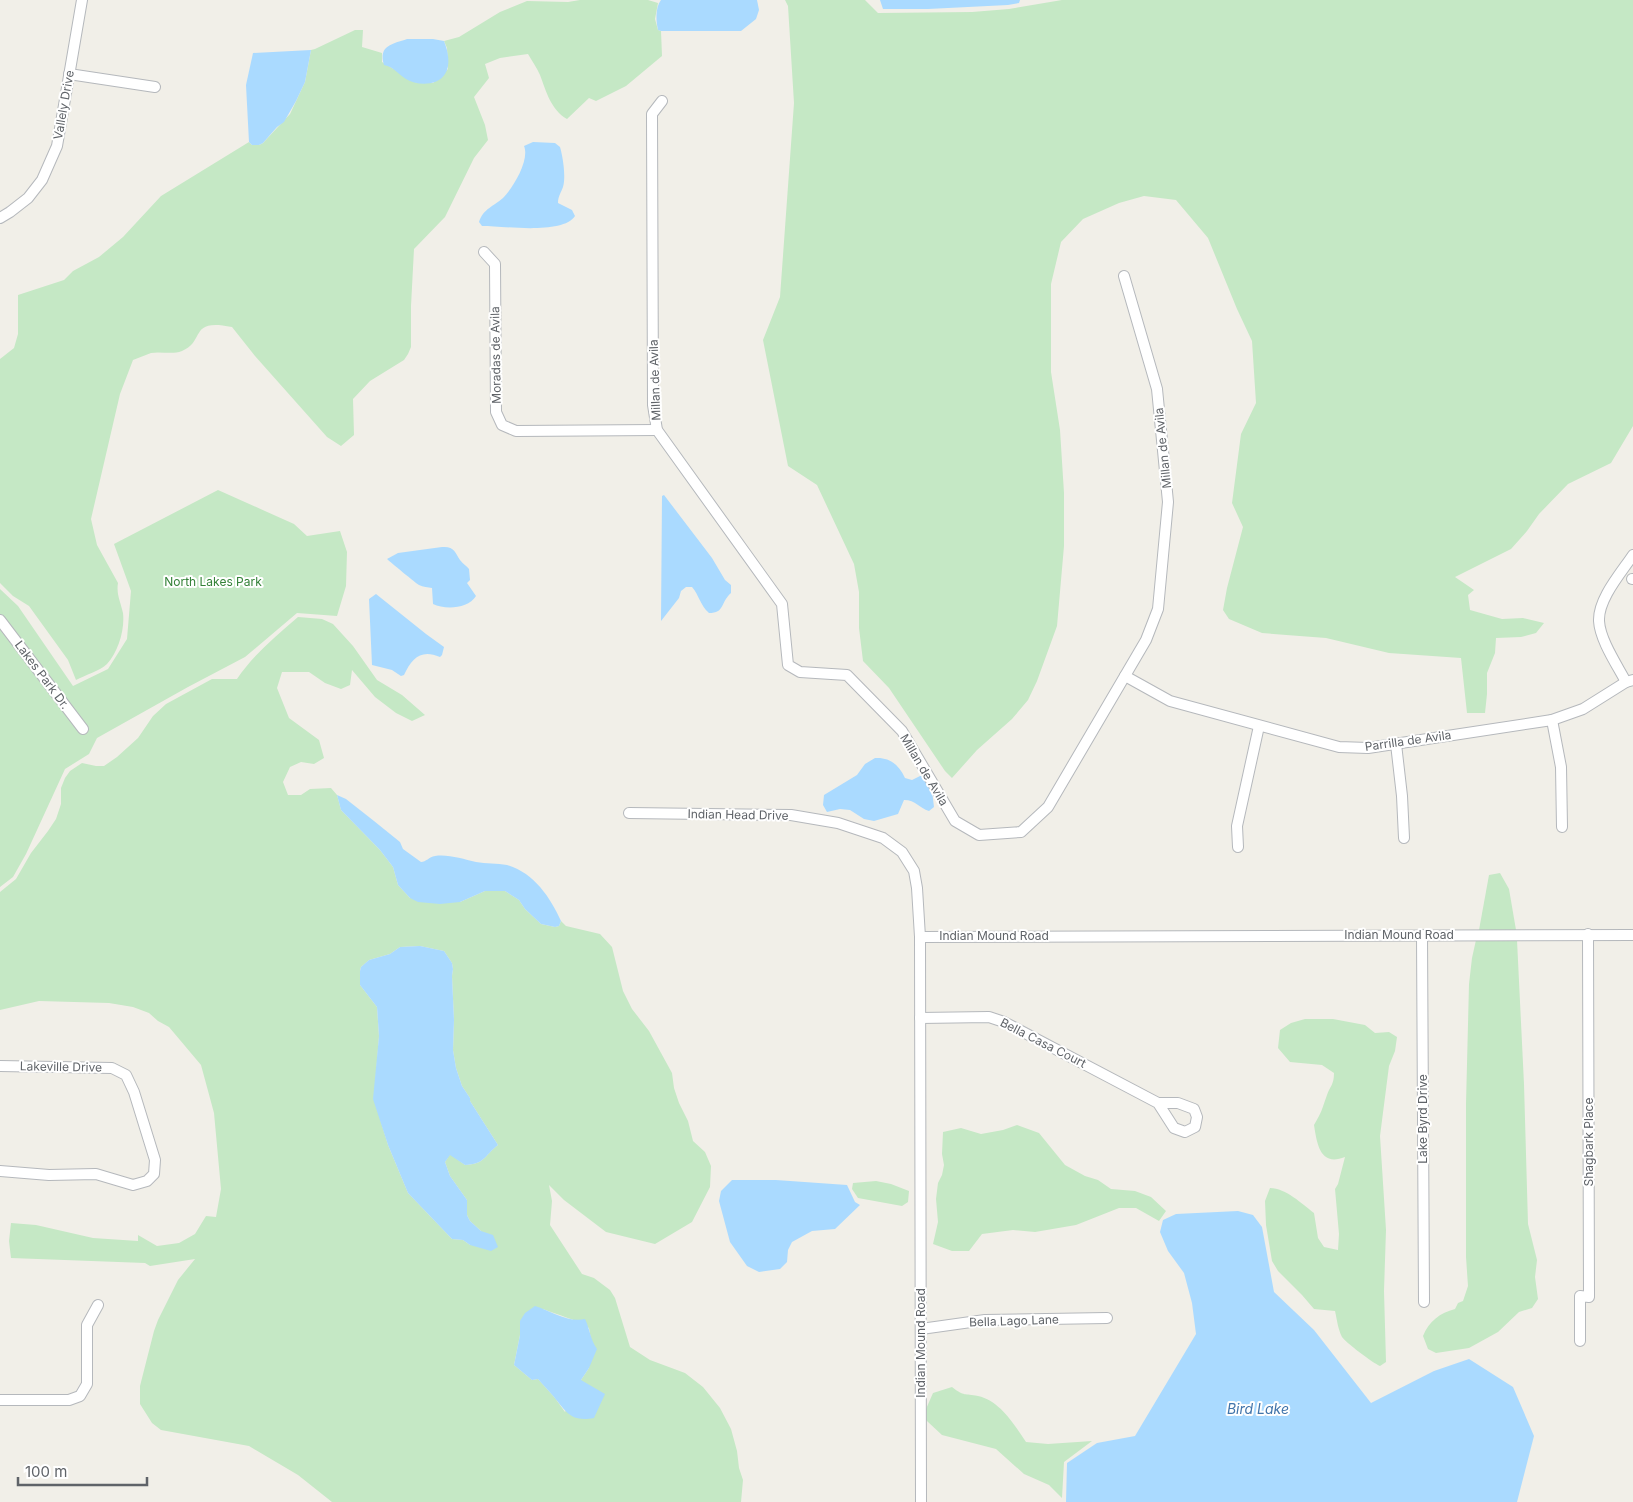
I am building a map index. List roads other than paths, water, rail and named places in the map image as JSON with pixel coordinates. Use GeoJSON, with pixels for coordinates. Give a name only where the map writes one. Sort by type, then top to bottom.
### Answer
{"type":"FeatureCollection","features":[{"type":"Feature","properties":{"kind":"street","name":"Vallely Drive"},"geometry":{"type":"LineString","coordinates":[[0,218],[28,198],[42,180],[57,146],[82,0]]}},
{"type":"Feature","properties":{"kind":"street"},"geometry":{"type":"LineString","coordinates":[[69,74],[155,87]]}},
{"type":"Feature","properties":{"kind":"street","name":"Millan de Avila"},"geometry":{"type":"LineString","coordinates":[[662,101],[652,114],[653,396],[657,430],[782,604],[788,665],[800,672],[847,675],[902,731],[955,821],[979,835],[1022,832],[1048,806],[1146,640],[1158,609],[1168,502],[1157,389],[1124,276]]}},
{"type":"Feature","properties":{"kind":"street","name":"Moradas de Avila"},"geometry":{"type":"LineString","coordinates":[[484,252],[495,264],[496,412],[502,425],[516,431],[657,430]]}},
{"type":"Feature","properties":{"kind":"street"},"geometry":{"type":"LineString","coordinates":[[1630,681],[1603,638],[1599,620],[1604,598],[1633,556]]}},
{"type":"Feature","properties":{"kind":"street","name":"Lakes Park Dr."},"geometry":{"type":"LineString","coordinates":[[0,620],[83,729]]}},
{"type":"Feature","properties":{"kind":"street","name":"Parrilla de Avila"},"geometry":{"type":"LineString","coordinates":[[1125,676],[1170,701],[1339,746],[1368,748],[1552,720],[1583,709],[1630,681]]}},
{"type":"Feature","properties":{"kind":"street"},"geometry":{"type":"LineString","coordinates":[[1552,720],[1561,766],[1562,827]]}},
{"type":"Feature","properties":{"kind":"street"},"geometry":{"type":"LineString","coordinates":[[1238,847],[1237,826],[1259,726]]}},
{"type":"Feature","properties":{"kind":"street"},"geometry":{"type":"LineString","coordinates":[[1396,744],[1402,796],[1404,838]]}},
{"type":"Feature","properties":{"kind":"street","name":"Indian Head Drive"},"geometry":{"type":"LineString","coordinates":[[629,813],[791,815],[838,823],[883,838],[902,852],[914,871],[920,937]]}},
{"type":"Feature","properties":{"kind":"street","name":"Shagbark Place"},"geometry":{"type":"LineString","coordinates":[[1580,1341],[1580,1296],[1589,1297],[1588,934]]}},
{"type":"Feature","properties":{"kind":"street","name":"Lake Byrd Drive"},"geometry":{"type":"LineString","coordinates":[[1422,935],[1424,1302]]}},
{"type":"Feature","properties":{"kind":"street","name":"Indian Mound Road"},"geometry":{"type":"LineString","coordinates":[[921,1502],[920,937],[1633,935]]}},
{"type":"Feature","properties":{"kind":"street","name":"Bella Casa Court"},"geometry":{"type":"LineString","coordinates":[[920,1018],[989,1017],[1004,1022],[1158,1103]]}},
{"type":"Feature","properties":{"kind":"street","name":"Lakeville Drive"},"geometry":{"type":"LineString","coordinates":[[0,1066],[112,1068],[126,1075],[134,1092],[156,1160],[154,1174],[147,1181],[133,1185],[96,1174],[49,1175],[0,1171]]}},
{"type":"Feature","properties":{"kind":"street"},"geometry":{"type":"LineString","coordinates":[[0,1400],[70,1400],[80,1396],[87,1384],[87,1325],[98,1305]]}},
{"type":"Feature","properties":{"kind":"street","name":"Bella Lago Lane"},"geometry":{"type":"LineString","coordinates":[[921,1329],[985,1320],[1107,1318]]}},
{"type":"Feature","properties":{"kind":"water"},"geometry":{"type":"Polygon","coordinates":[[[661,0],[757,0],[759,10],[756,19],[741,31],[661,31],[658,30],[656,19],[661,0]]]}},
{"type":"Feature","properties":{"kind":"water"},"geometry":{"type":"Polygon","coordinates":[[[880,0],[1020,0],[1019,3],[1008,5],[883,9],[880,0]]]}},
{"type":"Feature","properties":{"kind":"water"},"geometry":{"type":"Polygon","coordinates":[[[407,39],[444,41],[448,53],[448,62],[447,70],[442,78],[427,84],[416,83],[384,65],[383,53],[385,49],[392,44],[407,39]]]}},
{"type":"Feature","properties":{"kind":"water"},"geometry":{"type":"Polygon","coordinates":[[[311,50],[305,82],[284,122],[263,143],[252,145],[249,142],[246,85],[253,53],[311,50]]]}},
{"type":"Feature","properties":{"kind":"water"},"geometry":{"type":"Polygon","coordinates":[[[533,142],[555,143],[560,147],[564,178],[558,203],[572,210],[575,216],[568,222],[546,228],[482,226],[479,222],[483,214],[503,198],[520,174],[525,159],[524,146],[533,142]]]}},
{"type":"Feature","properties":{"kind":"water"},"geometry":{"type":"Polygon","coordinates":[[[664,495],[712,558],[725,580],[731,585],[731,593],[720,609],[714,613],[709,613],[692,587],[686,587],[681,591],[679,598],[661,621],[662,496],[664,495]]]}},
{"type":"Feature","properties":{"kind":"water"},"geometry":{"type":"Polygon","coordinates":[[[449,547],[454,550],[469,569],[470,580],[467,583],[476,596],[468,604],[450,608],[433,604],[432,588],[419,585],[387,559],[398,553],[449,547]]]}},
{"type":"Feature","properties":{"kind":"water"},"geometry":{"type":"Polygon","coordinates":[[[376,594],[444,647],[442,655],[440,657],[427,654],[418,657],[410,664],[404,675],[401,676],[392,670],[372,665],[369,599],[376,594]]]}},
{"type":"Feature","properties":{"kind":"water"},"geometry":{"type":"Polygon","coordinates":[[[875,758],[890,760],[900,769],[905,778],[912,780],[922,775],[932,791],[934,807],[929,811],[912,801],[904,800],[898,814],[874,821],[864,819],[850,810],[840,809],[827,812],[823,805],[824,795],[857,775],[865,764],[875,758]]]}},
{"type":"Feature","properties":{"kind":"water"},"geometry":{"type":"Polygon","coordinates":[[[337,795],[346,799],[374,821],[400,842],[403,849],[421,862],[435,856],[450,856],[480,863],[507,865],[517,869],[533,880],[552,903],[561,921],[559,926],[541,924],[525,909],[519,900],[505,891],[485,891],[460,902],[440,904],[418,902],[410,898],[398,885],[393,867],[380,850],[341,810],[337,795]]]}},
{"type":"Feature","properties":{"kind":"water"},"geometry":{"type":"Polygon","coordinates":[[[420,946],[444,951],[452,963],[453,1050],[456,1068],[462,1086],[470,1101],[498,1145],[484,1159],[477,1163],[465,1165],[450,1155],[445,1162],[450,1176],[467,1200],[467,1215],[470,1221],[481,1231],[493,1235],[498,1247],[491,1251],[470,1245],[463,1240],[452,1239],[408,1193],[388,1145],[373,1099],[379,1036],[377,1007],[360,985],[361,967],[369,960],[390,954],[400,947],[420,946]]]}},
{"type":"Feature","properties":{"kind":"water"},"geometry":{"type":"Polygon","coordinates":[[[732,1180],[776,1180],[847,1185],[855,1202],[860,1205],[835,1229],[812,1231],[792,1242],[788,1250],[787,1262],[780,1269],[759,1272],[747,1266],[730,1242],[719,1201],[721,1191],[732,1180]]]}},
{"type":"Feature","properties":{"kind":"water","name":"Bird Lake"},"geometry":{"type":"Polygon","coordinates":[[[1238,1211],[1253,1215],[1262,1227],[1274,1292],[1314,1330],[1371,1403],[1434,1371],[1469,1359],[1513,1387],[1534,1436],[1517,1502],[1066,1502],[1067,1463],[1097,1443],[1135,1436],[1196,1334],[1192,1303],[1184,1273],[1168,1251],[1160,1232],[1163,1220],[1176,1214],[1238,1211]]]}},
{"type":"Feature","properties":{"kind":"water"},"geometry":{"type":"Polygon","coordinates":[[[535,1306],[566,1318],[585,1319],[597,1349],[589,1368],[581,1380],[605,1394],[594,1418],[580,1419],[570,1415],[538,1379],[532,1380],[514,1365],[520,1335],[520,1321],[525,1313],[535,1306]]]}},
{"type":"Feature","properties":{"kind":"park label","name":"North Lakes Park"},"geometry":{"type":"Point","coordinates":[213,582]}}]}
